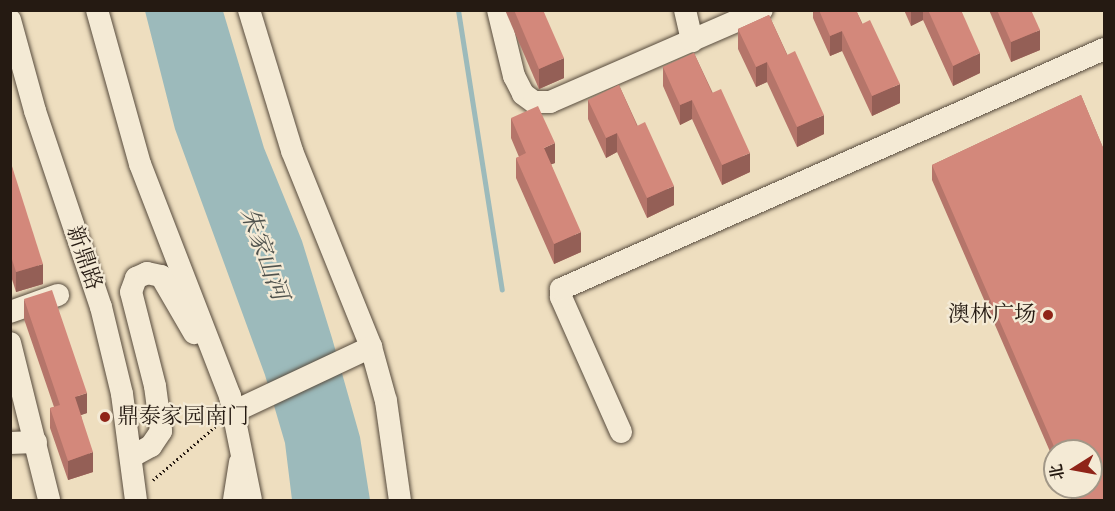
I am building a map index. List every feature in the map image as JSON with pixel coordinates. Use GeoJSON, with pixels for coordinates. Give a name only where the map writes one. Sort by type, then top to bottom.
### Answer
{"type":"FeatureCollection","features":[{"type":"Feature","properties":{"kind":"street"},"geometry":{"type":"LineString","coordinates":[[97,10],[140,164],[224,379],[242,452],[251,501]]}},
{"type":"Feature","properties":{"kind":"street"},"geometry":{"type":"LineString","coordinates":[[249,10],[292,151],[371,347],[386,401],[400,501]]}},
{"type":"Feature","properties":{"kind":"street"},"geometry":{"type":"LineString","coordinates":[[498,10],[514,76],[523,94],[534,102],[550,102],[762,10]]}},
{"type":"Feature","properties":{"kind":"street"},"geometry":{"type":"LineString","coordinates":[[685,10],[692,41]]}},
{"type":"Feature","properties":{"kind":"street","name":"新鼎路"},"geometry":{"type":"LineString","coordinates":[[10,20],[35,111],[101,307],[122,394],[136,498]]}},
{"type":"Feature","properties":{"kind":"street"},"geometry":{"type":"LineString","coordinates":[[621,432],[561,297],[561,289],[1104,49]]}},
{"type":"Feature","properties":{"kind":"street"},"geometry":{"type":"LineString","coordinates":[[131,457],[151,446],[161,431],[155,386],[131,292],[136,278],[147,273],[161,276],[210,363],[224,379]]}},
{"type":"Feature","properties":{"kind":"street"},"geometry":{"type":"LineString","coordinates":[[10,312],[58,295]]}},
{"type":"Feature","properties":{"kind":"street"},"geometry":{"type":"LineString","coordinates":[[10,343],[49,501]]}},
{"type":"Feature","properties":{"kind":"street"},"geometry":{"type":"LineString","coordinates":[[233,412],[371,347]]}},
{"type":"Feature","properties":{"kind":"street"},"geometry":{"type":"LineString","coordinates":[[10,443],[36,442]]}},
{"type":"Feature","properties":{"kind":"street"},"geometry":{"type":"LineString","coordinates":[[234,501],[242,452]]}},
{"type":"Feature","properties":{"kind":"path"},"geometry":{"type":"LineString","coordinates":[[136,498],[233,412]]}},
{"type":"Feature","properties":{"kind":"water","name":"朱家山河"},"geometry":{"type":"Polygon","coordinates":[[[145,11],[223,11],[264,148],[302,241],[332,338],[360,437],[370,500],[292,500],[285,443],[265,375],[175,129],[145,11]]]}},
{"type":"Feature","properties":{"kind":"building"},"geometry":{"type":"Polygon","coordinates":[[[514,10],[543,10],[564,58],[539,69],[514,10]]]}},
{"type":"Feature","properties":{"kind":"building"},"geometry":{"type":"Polygon","coordinates":[[[819,10],[856,10],[862,24],[870,20],[900,84],[872,96],[842,31],[830,36],[819,10]]]}},
{"type":"Feature","properties":{"kind":"building"},"geometry":{"type":"Polygon","coordinates":[[[928,10],[961,10],[980,53],[953,66],[928,10]]]}},
{"type":"Feature","properties":{"kind":"building"},"geometry":{"type":"Polygon","coordinates":[[[997,10],[1031,10],[1040,30],[1011,42],[997,10]]]}},
{"type":"Feature","properties":{"kind":"building"},"geometry":{"type":"Polygon","coordinates":[[[769,15],[787,55],[795,51],[824,115],[797,127],[767,62],[756,67],[738,29],[769,15]]]}},
{"type":"Feature","properties":{"kind":"building"},"geometry":{"type":"Polygon","coordinates":[[[694,53],[712,93],[721,89],[750,153],[722,165],[692,100],[680,105],[663,67],[694,53]]]}},
{"type":"Feature","properties":{"kind":"building"},"geometry":{"type":"Polygon","coordinates":[[[619,85],[637,126],[645,122],[674,186],[647,198],[617,133],[606,138],[588,100],[619,85]]]}},
{"type":"Feature","properties":{"kind":"building","name":"澳林广场"},"geometry":{"type":"Polygon","coordinates":[[[1081,95],[1104,150],[1104,501],[1078,501],[1077,499],[1103,499],[1103,439],[1051,439],[932,165],[1081,95]]]}},
{"type":"Feature","properties":{"kind":"building"},"geometry":{"type":"Polygon","coordinates":[[[538,106],[555,143],[544,148],[581,232],[554,244],[516,158],[526,153],[511,118],[538,106]]]}},
{"type":"Feature","properties":{"kind":"building"},"geometry":{"type":"Polygon","coordinates":[[[10,160],[43,264],[16,272],[10,253],[10,160]]]}},
{"type":"Feature","properties":{"kind":"building"},"geometry":{"type":"Polygon","coordinates":[[[52,290],[87,393],[75,397],[93,452],[68,461],[50,408],[60,405],[24,299],[52,290]]]}},
{"type":"Feature","properties":{"kind":"waterway"},"geometry":{"type":"LineString","coordinates":[[458,10],[502,290]]}},
{"type":"Feature","properties":{"kind":"place","name":"澳林广场"},"geometry":{"type":"Point","coordinates":[1048,315]}},
{"type":"Feature","properties":{"kind":"place","name":"鼎泰家园南门"},"geometry":{"type":"Point","coordinates":[105,417]}}]}
